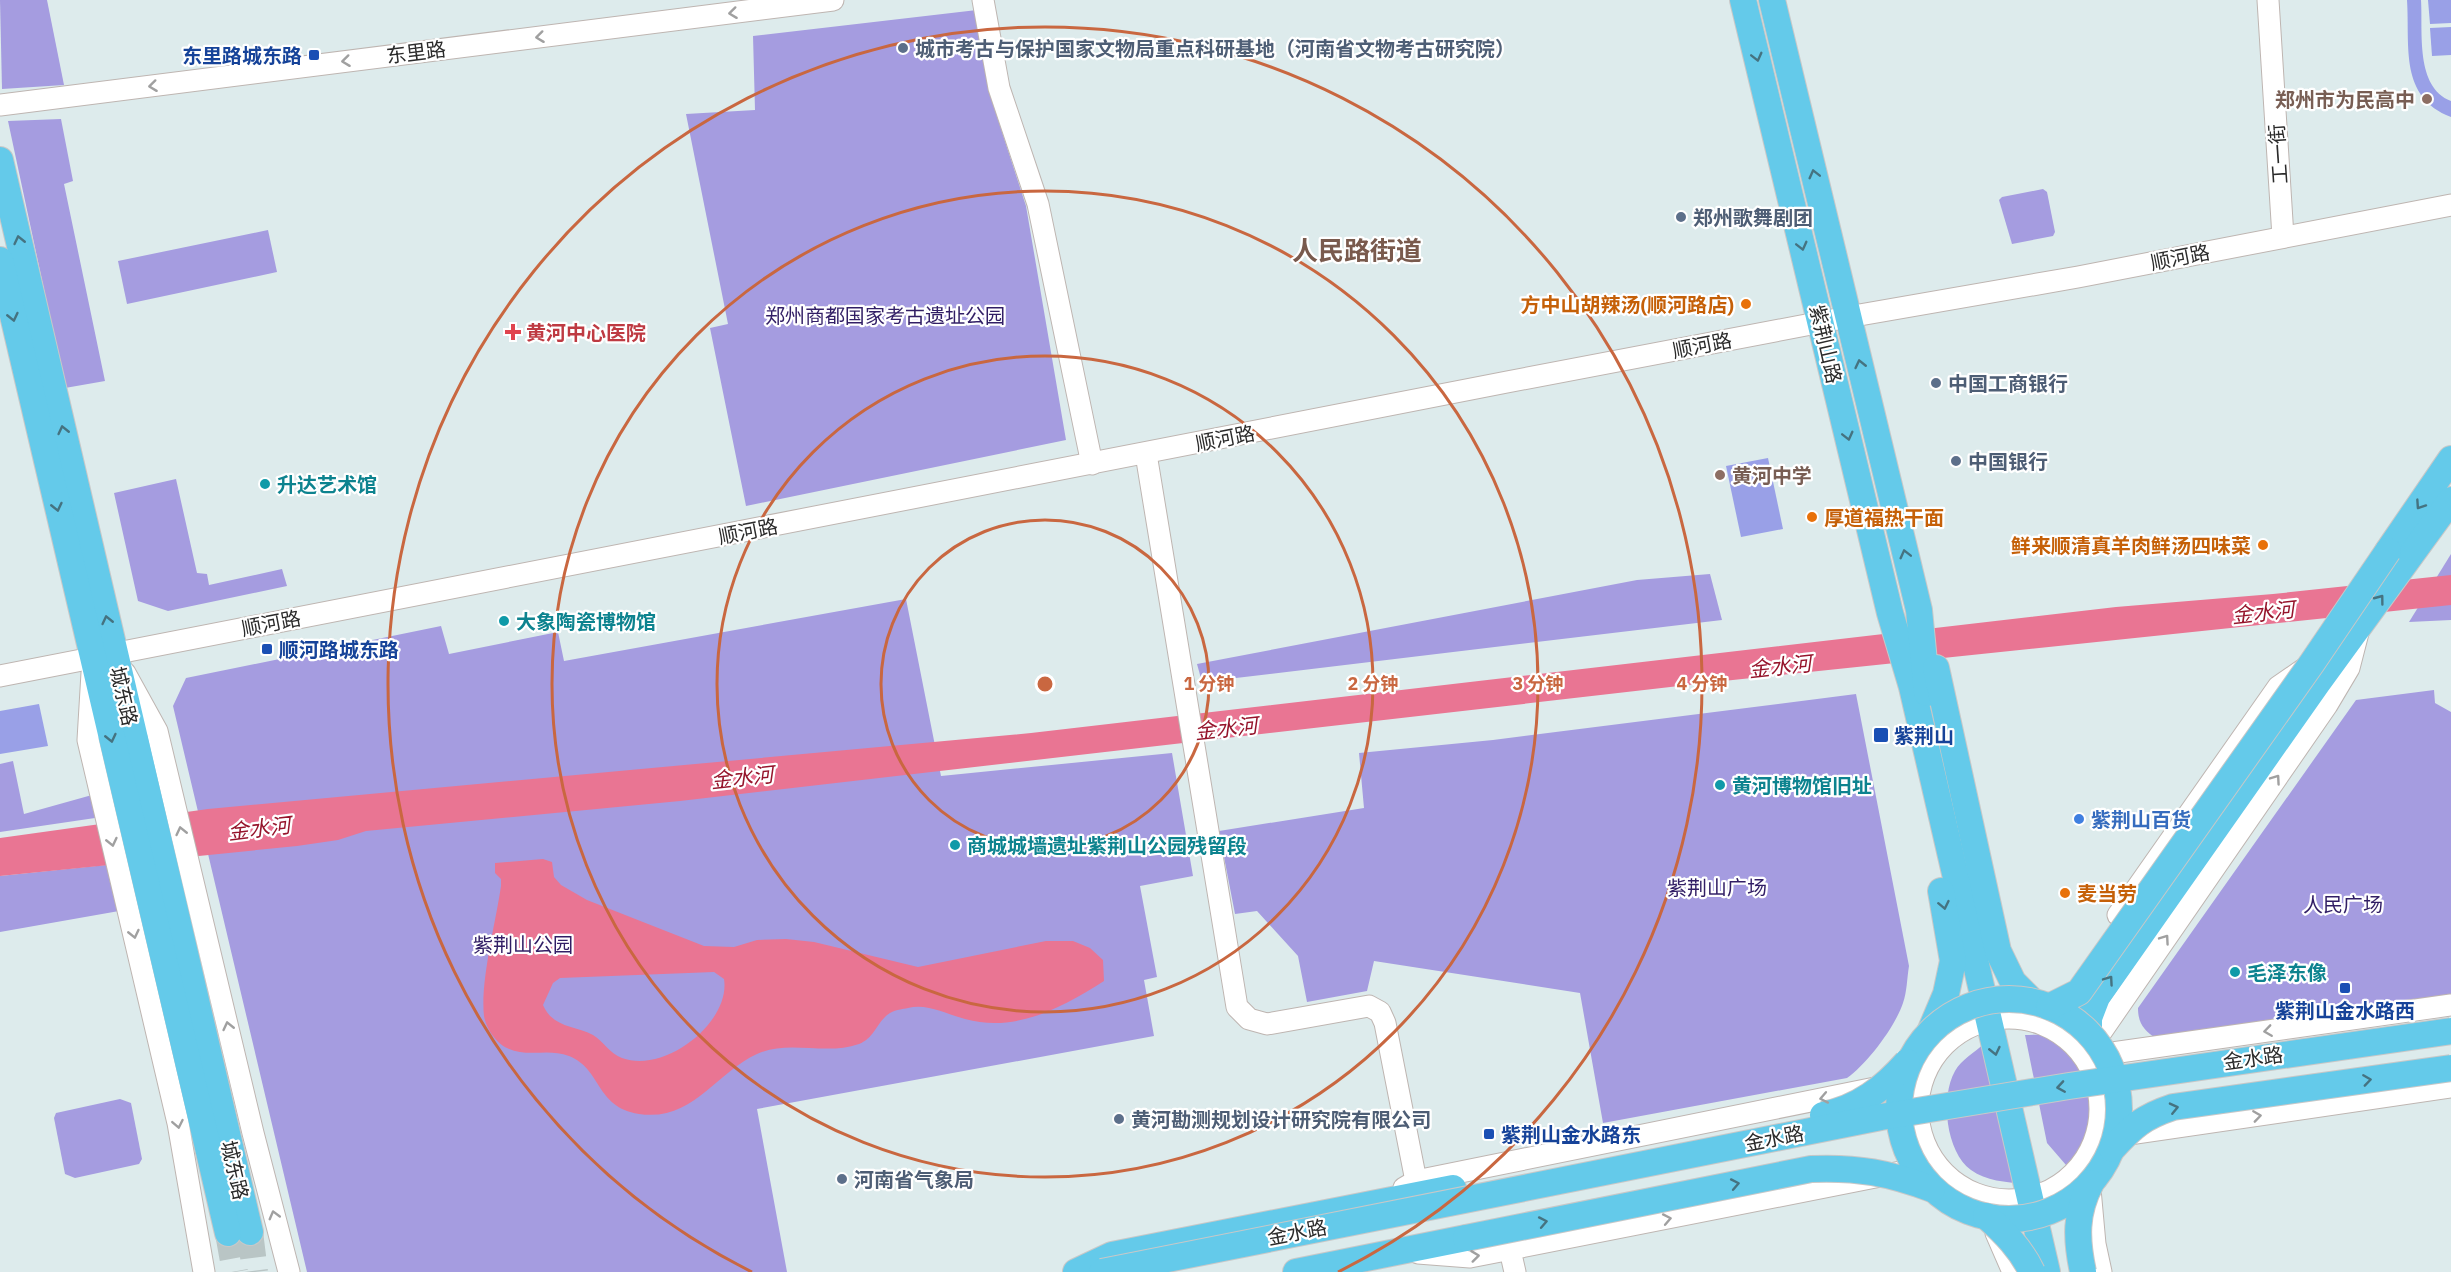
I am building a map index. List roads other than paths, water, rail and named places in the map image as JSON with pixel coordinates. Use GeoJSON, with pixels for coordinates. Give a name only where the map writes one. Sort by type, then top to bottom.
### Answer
{"type":"FeatureCollection","features":[{"type":"Feature","properties":{"kind":"main road","name":"紫荆山路"},"geometry":{"type":"LineString","coordinates":[[1743,0],[1890,614],[1918,685]]}},
{"type":"Feature","properties":{"kind":"main road","name":"紫荆山路"},"geometry":{"type":"LineString","coordinates":[[1772,0],[1919,610],[1918,685]]}},
{"type":"Feature","properties":{"kind":"main road","name":"城东路"},"geometry":{"type":"LineString","coordinates":[[0,160],[100,657]]}},
{"type":"Feature","properties":{"kind":"main road","name":"城东路"},"geometry":{"type":"LineString","coordinates":[[0,260],[138,801],[239,1233]]}},
{"type":"Feature","properties":{"kind":"main road"},"geometry":{"type":"LineString","coordinates":[[2041,1011],[2079,992],[2312,663],[2451,459]]}},
{"type":"Feature","properties":{"kind":"main road"},"geometry":{"type":"LineString","coordinates":[[2091,1045],[2089,1018],[2097,997],[2451,500]]}},
{"type":"Feature","properties":{"kind":"main road"},"geometry":{"type":"LineString","coordinates":[[1918,685],[1969,818],[1998,951],[2013,982],[2041,1011]]}},
{"type":"Feature","properties":{"kind":"main road"},"geometry":{"type":"LineString","coordinates":[[1918,685],[1927,827],[1953,961],[1946,994],[1917,1068],[1901,1087],[1899,1111],[1902,1134],[1913,1163],[1936,1191]]}},
{"type":"Feature","properties":{"kind":"main road"},"geometry":{"type":"LineString","coordinates":[[1918,685],[2038,1195],[2065,1272]]}},
{"type":"Feature","properties":{"kind":"main road"},"geometry":{"type":"LineString","coordinates":[[1296,1272],[1811,1169],[1866,1169],[1897,1176],[1936,1191],[1958,1206],[1982,1206],[2016,1218],[2045,1213],[2072,1199],[2118,1122],[2117,1090],[2110,1067],[2063,1014],[2041,1011],[2017,1000],[1985,1002],[1955,1013],[1930,1032]]}},
{"type":"Feature","properties":{"kind":"main road"},"geometry":{"type":"LineString","coordinates":[[2091,1045],[2126,1060],[2149,1062],[2192,1059],[2451,1022]]}},
{"type":"Feature","properties":{"kind":"main road","name":"金水路"},"geometry":{"type":"LineString","coordinates":[[1102,1272],[1604,1170],[1893,1115],[2069,1086],[2451,1031]]}},
{"type":"Feature","properties":{"kind":"main road","name":"金水路"},"geometry":{"type":"LineString","coordinates":[[1191,1272],[1884,1134],[2095,1100],[2451,1048]]}},
{"type":"Feature","properties":{"kind":"main road"},"geometry":{"type":"LineString","coordinates":[[1076,1272],[1112,1256],[1837,1112],[1870,1096],[1917,1068]]}},
{"type":"Feature","properties":{"kind":"main road"},"geometry":{"type":"LineString","coordinates":[[2083,1272],[2077,1244],[2078,1219],[2081,1202],[2096,1157],[2133,1125],[2149,1115],[2173,1107],[2451,1068]]}},
{"type":"Feature","properties":{"kind":"main road"},"geometry":{"type":"LineString","coordinates":[[2038,1195],[2047,1272]]}},
{"type":"Feature","properties":{"kind":"main road"},"geometry":{"type":"LineString","coordinates":[[1982,1206],[2025,1257],[2032,1272]]}},
{"type":"Feature","properties":{"kind":"street","name":"东里路"},"geometry":{"type":"LineString","coordinates":[[0,105],[833,0]]}},
{"type":"Feature","properties":{"kind":"street"},"geometry":{"type":"LineString","coordinates":[[983,0],[999,88],[1038,204],[1092,464]]}},
{"type":"Feature","properties":{"kind":"street","name":"工一街"},"geometry":{"type":"LineString","coordinates":[[2268,0],[2283,237]]}},
{"type":"Feature","properties":{"kind":"street","name":"顺河路"},"geometry":{"type":"LineString","coordinates":[[0,676],[1848,317],[2078,277],[2451,205]]}},
{"type":"Feature","properties":{"kind":"street"},"geometry":{"type":"LineString","coordinates":[[1146,454],[1237,1007],[1249,1019],[1267,1024],[1368,1006],[1380,1012],[1385,1023],[1416,1181]]}},
{"type":"Feature","properties":{"kind":"street"},"geometry":{"type":"LineString","coordinates":[[100,657],[88,740],[138,801],[154,872],[289,1272]]}},
{"type":"Feature","properties":{"kind":"street"},"geometry":{"type":"LineString","coordinates":[[154,872],[178,1123],[204,1272]]}},
{"type":"Feature","properties":{"kind":"street"},"geometry":{"type":"LineString","coordinates":[[2091,1045],[2451,1005]]}},
{"type":"Feature","properties":{"kind":"street"},"geometry":{"type":"LineString","coordinates":[[1382,1202],[1416,1181],[1917,1068],[1964,1029],[1997,1019],[2041,1011]]}},
{"type":"Feature","properties":{"kind":"street"},"geometry":{"type":"LineString","coordinates":[[1917,1068],[1917,1117],[1923,1142],[1936,1165],[1982,1206],[2013,1272]]}},
{"type":"Feature","properties":{"kind":"street"},"geometry":{"type":"LineString","coordinates":[[1982,1206],[2002,1200],[2038,1195],[2071,1176],[2096,1157],[2451,1087]]}},
{"type":"Feature","properties":{"kind":"street"},"geometry":{"type":"LineString","coordinates":[[2096,1157],[2095,1244],[2101,1272]]}},
{"type":"Feature","properties":{"kind":"street"},"geometry":{"type":"LineString","coordinates":[[1396,1252],[1470,1257],[1936,1165]]}},
{"type":"Feature","properties":{"kind":"street"},"geometry":{"type":"LineString","coordinates":[[1510,1250],[1515,1272]]}},
{"type":"Feature","properties":{"kind":"water","name":"金水河"},"geometry":{"type":"Polygon","coordinates":[[[2451,575],[2451,605],[1714,682],[680,801],[366,831],[338,840],[297,846],[0,876],[0,838],[208,809],[1031,733],[2116,607],[2273,594],[2451,575]]]}},
{"type":"Feature","properties":{"kind":"water"},"geometry":{"type":"Polygon","coordinates":[[[543,859],[552,862],[554,877],[561,885],[587,900],[704,946],[734,947],[757,940],[786,939],[814,942],[918,967],[1046,941],[1073,941],[1090,948],[1103,960],[1104,981],[1055,1009],[1002,1023],[965,1019],[922,1007],[897,1010],[886,1016],[869,1038],[859,1044],[833,1049],[794,1047],[769,1050],[742,1062],[689,1104],[674,1111],[639,1114],[614,1104],[580,1062],[561,1054],[515,1051],[499,1043],[489,1030],[485,1021],[483,1002],[486,969],[501,886],[501,879],[495,873],[495,863],[543,859]],[[714,972],[560,978],[553,983],[543,1005],[552,1018],[558,1022],[593,1035],[610,1051],[622,1058],[639,1061],[657,1058],[692,1041],[717,1012],[723,995],[724,979],[714,972]]]}},
{"type":"Feature","properties":{"kind":"tunnel"},"geometry":{"type":"LineString","coordinates":[[250,1232],[255,1272]]}},
{"type":"Feature","properties":{"kind":"tunnel"},"geometry":{"type":"LineString","coordinates":[[228,1233],[235,1272]]}},
{"type":"Feature","properties":{"kind":"place","name":"城市考古与保护国家文物局重点科研基地（河南省文物考古研究院）"},"geometry":{"type":"Point","coordinates":[903,48]}},
{"type":"Feature","properties":{"kind":"place","name":"东里路城东路"},"geometry":{"type":"Point","coordinates":[314,55]}},
{"type":"Feature","properties":{"kind":"place","name":"郑州市为民高中"},"geometry":{"type":"Point","coordinates":[2427,99]}},
{"type":"Feature","properties":{"kind":"place","name":"郑州歌舞剧团"},"geometry":{"type":"Point","coordinates":[1681,217]}},
{"type":"Feature","properties":{"kind":"place","name":"方中山胡辣汤(顺河路店)"},"geometry":{"type":"Point","coordinates":[1746,304]}},
{"type":"Feature","properties":{"kind":"place","name":"黄河中心医院"},"geometry":{"type":"Point","coordinates":[513,332]}},
{"type":"Feature","properties":{"kind":"place","name":"中国工商银行"},"geometry":{"type":"Point","coordinates":[1936,383]}},
{"type":"Feature","properties":{"kind":"place","name":"中国银行"},"geometry":{"type":"Point","coordinates":[1956,461]}},
{"type":"Feature","properties":{"kind":"place","name":"黄河中学"},"geometry":{"type":"Point","coordinates":[1720,475]}},
{"type":"Feature","properties":{"kind":"place","name":"升达艺术馆"},"geometry":{"type":"Point","coordinates":[265,484]}},
{"type":"Feature","properties":{"kind":"place","name":"厚道福热干面"},"geometry":{"type":"Point","coordinates":[1812,517]}},
{"type":"Feature","properties":{"kind":"place","name":"鲜来顺清真羊肉鲜汤四味菜"},"geometry":{"type":"Point","coordinates":[2263,545]}},
{"type":"Feature","properties":{"kind":"place","name":"大象陶瓷博物馆"},"geometry":{"type":"Point","coordinates":[504,621]}},
{"type":"Feature","properties":{"kind":"place","name":"顺河路城东路"},"geometry":{"type":"Point","coordinates":[267,649]}},
{"type":"Feature","properties":{"kind":"place","name":"紫荆山"},"geometry":{"type":"Point","coordinates":[1881,735]}},
{"type":"Feature","properties":{"kind":"place","name":"黄河博物馆旧址"},"geometry":{"type":"Point","coordinates":[1720,785]}},
{"type":"Feature","properties":{"kind":"place","name":"紫荆山百货"},"geometry":{"type":"Point","coordinates":[2079,819]}},
{"type":"Feature","properties":{"kind":"place","name":"商城城墙遗址紫荆山公园残留段"},"geometry":{"type":"Point","coordinates":[955,845]}},
{"type":"Feature","properties":{"kind":"place","name":"麦当劳"},"geometry":{"type":"Point","coordinates":[2065,893]}},
{"type":"Feature","properties":{"kind":"place","name":"毛泽东像"},"geometry":{"type":"Point","coordinates":[2235,972]}},
{"type":"Feature","properties":{"kind":"place","name":"紫荆山金水路西"},"geometry":{"type":"Point","coordinates":[2345,988]}},
{"type":"Feature","properties":{"kind":"place","name":"黄河勘测规划设计研究院有限公司"},"geometry":{"type":"Point","coordinates":[1119,1119]}},
{"type":"Feature","properties":{"kind":"place","name":"紫荆山金水路东"},"geometry":{"type":"Point","coordinates":[1489,1134]}},
{"type":"Feature","properties":{"kind":"place","name":"河南省气象局"},"geometry":{"type":"Point","coordinates":[842,1179]}},
{"type":"Feature","properties":{"kind":"district","name":"人民路街道"},"geometry":{"type":"Point","coordinates":[1357,250]}},
{"type":"Feature","properties":{"kind":"park label","name":"郑州商都国家考古遗址公园"},"geometry":{"type":"Point","coordinates":[885,315]}},
{"type":"Feature","properties":{"kind":"park label","name":"紫荆山广场"},"geometry":{"type":"Point","coordinates":[1717,887]}},
{"type":"Feature","properties":{"kind":"park label","name":"人民广场"},"geometry":{"type":"Point","coordinates":[2343,904]}},
{"type":"Feature","properties":{"kind":"park label","name":"紫荆山公园"},"geometry":{"type":"Point","coordinates":[523,944]}}]}
